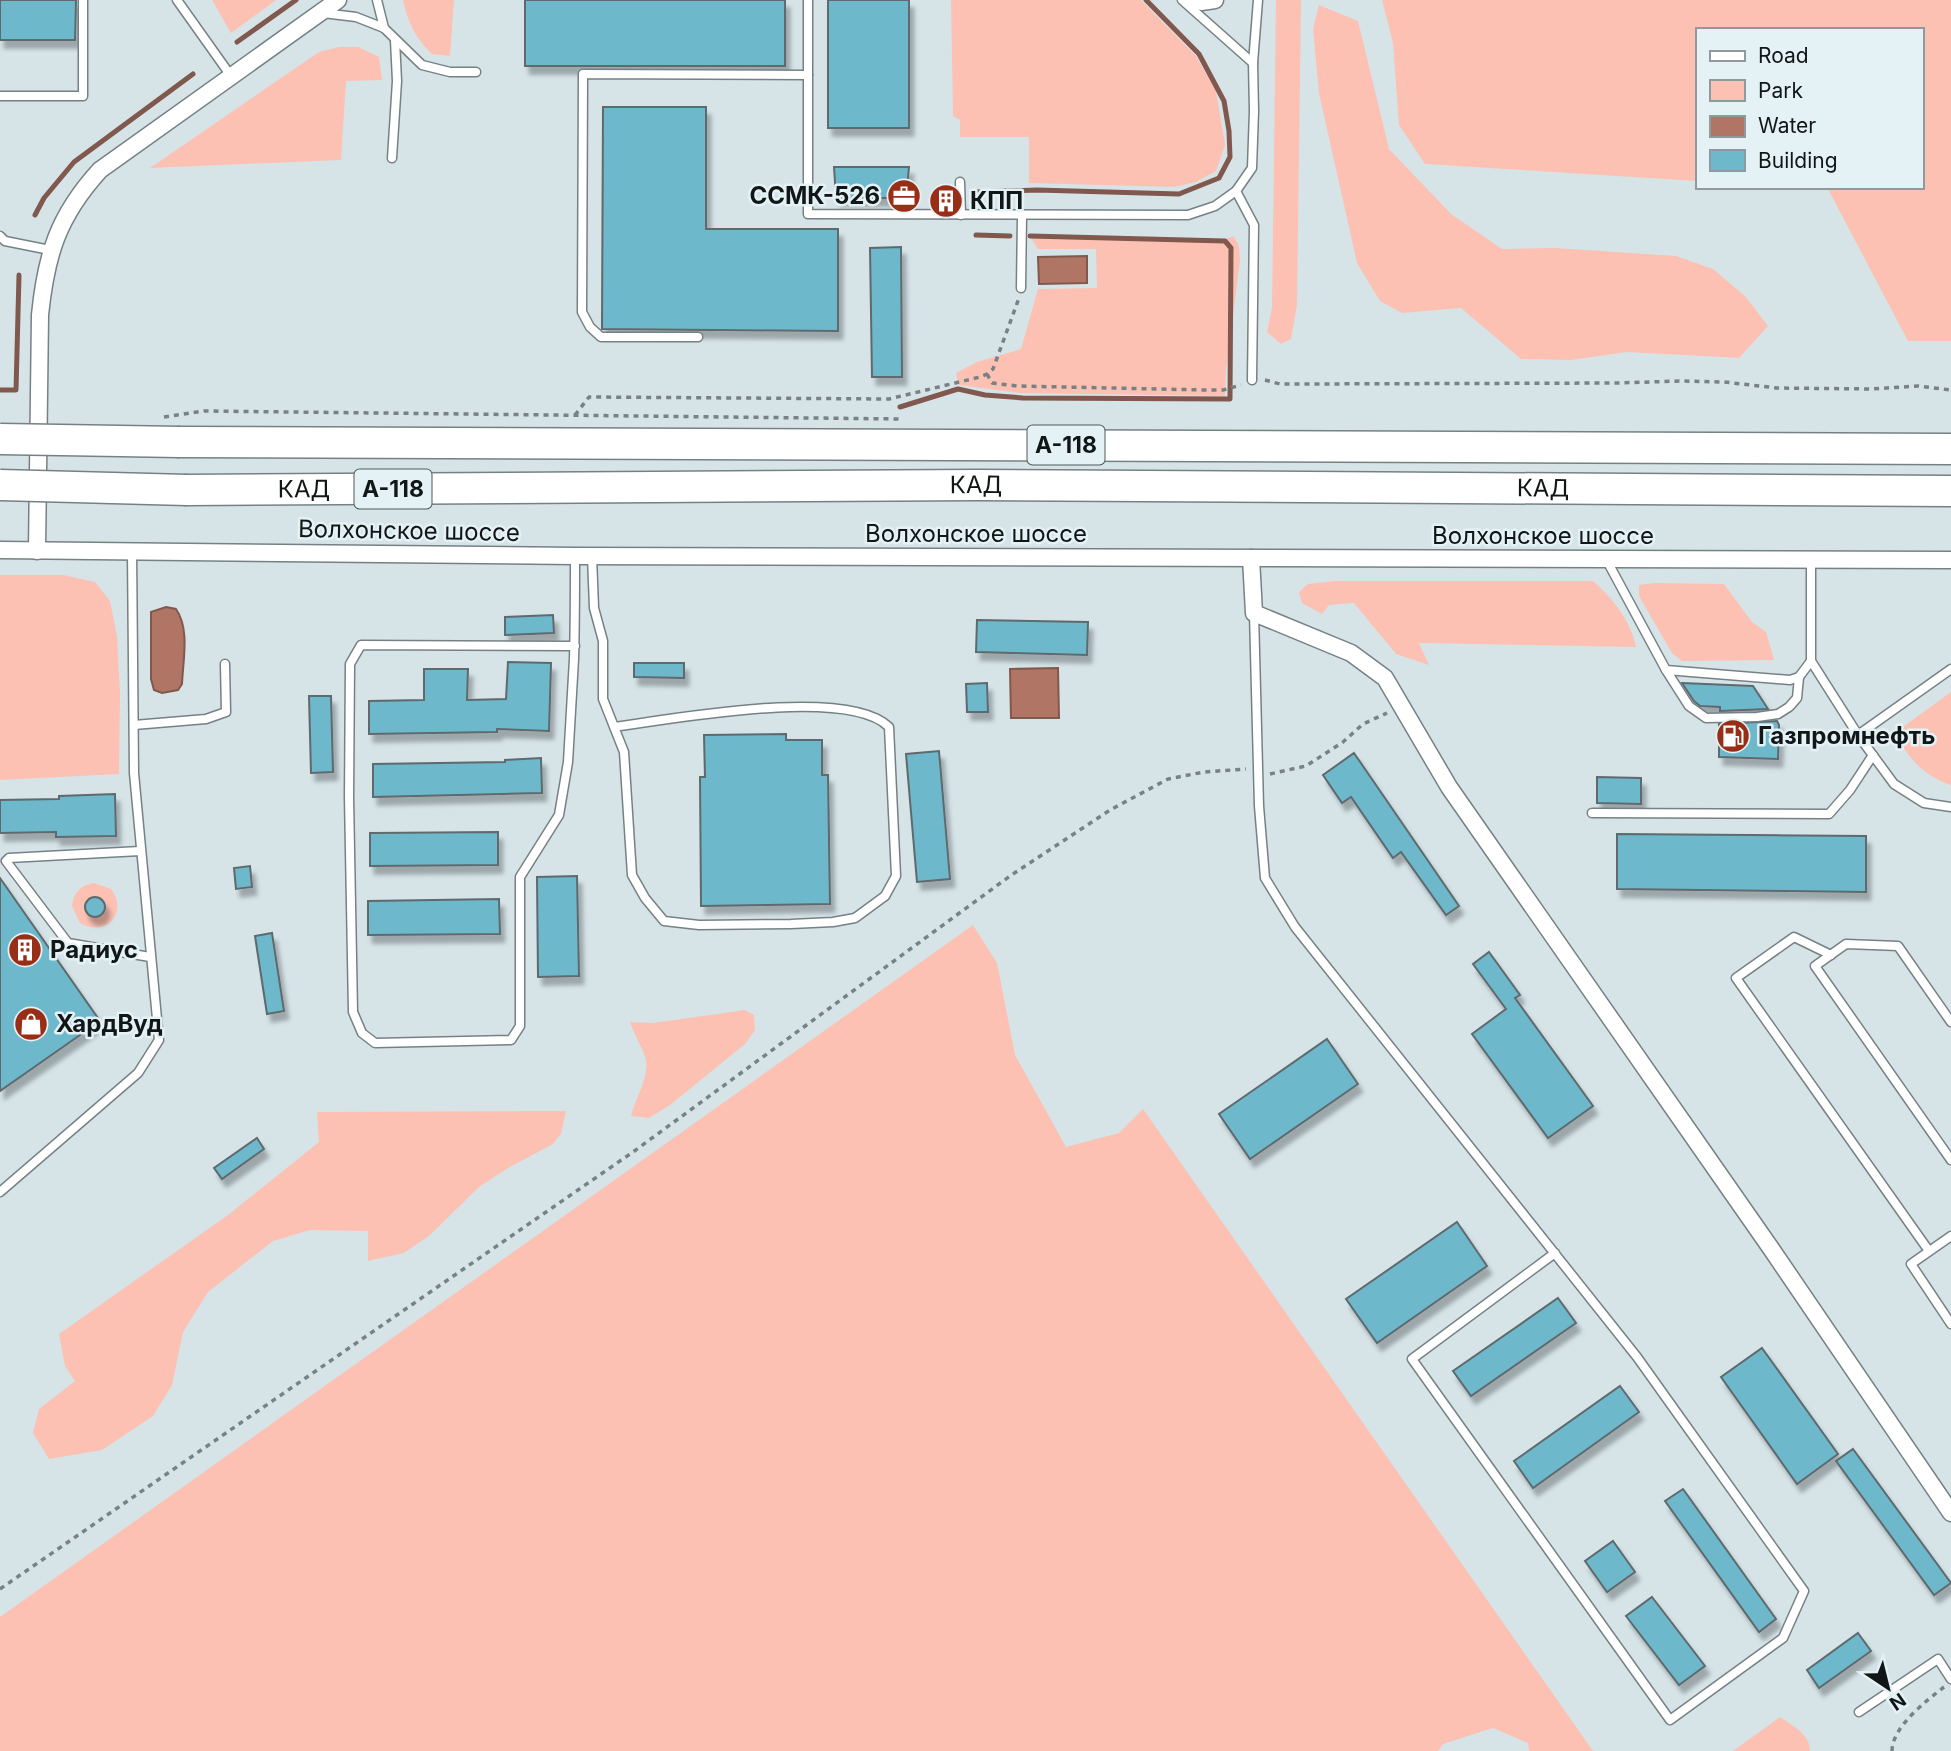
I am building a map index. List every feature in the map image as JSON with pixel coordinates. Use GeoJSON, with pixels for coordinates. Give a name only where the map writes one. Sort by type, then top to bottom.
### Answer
{"type":"FeatureCollection","features":[{"type":"Feature","properties":{"kind":"highway","name":"КАД"},"geometry":{"type":"LineString","coordinates":[[0,439],[1951,449]]}},
{"type":"Feature","properties":{"kind":"highway","name":"КАД"},"geometry":{"type":"LineString","coordinates":[[0,485],[187,490],[1006,485],[1951,491]]}},
{"type":"Feature","properties":{"kind":"street"},"geometry":{"type":"LineString","coordinates":[[37,551],[40,315],[43,281],[50,250],[62,220],[79,193],[100,170],[338,0]]}},
{"type":"Feature","properties":{"kind":"street"},"geometry":{"type":"LineString","coordinates":[[1191,0],[1215,0]]}},
{"type":"Feature","properties":{"kind":"street","name":"Волхонское шоссе"},"geometry":{"type":"LineString","coordinates":[[0,550],[575,556],[1951,559]]}},
{"type":"Feature","properties":{"kind":"street"},"geometry":{"type":"LineString","coordinates":[[1251,558],[1254,613],[1351,653],[1385,678],[1449,787],[1772,1250],[1951,1513]]}},
{"type":"Feature","properties":{"kind":"lane"},"geometry":{"type":"LineString","coordinates":[[0,96],[83,96],[83,0]]}},
{"type":"Feature","properties":{"kind":"lane"},"geometry":{"type":"LineString","coordinates":[[177,0],[231,76]]}},
{"type":"Feature","properties":{"kind":"lane"},"geometry":{"type":"LineString","coordinates":[[377,0],[384,28]]}},
{"type":"Feature","properties":{"kind":"lane"},"geometry":{"type":"LineString","coordinates":[[808,0],[807,214],[961,215],[1188,215],[1215,206],[1237,191],[1252,168],[1253,63],[1258,0]]}},
{"type":"Feature","properties":{"kind":"lane"},"geometry":{"type":"LineString","coordinates":[[1182,0],[1253,63]]}},
{"type":"Feature","properties":{"kind":"lane"},"geometry":{"type":"LineString","coordinates":[[320,13],[356,17],[384,28],[422,65],[450,72],[476,72]]}},
{"type":"Feature","properties":{"kind":"lane"},"geometry":{"type":"LineString","coordinates":[[392,158],[397,81],[396,40]]}},
{"type":"Feature","properties":{"kind":"lane"},"geometry":{"type":"LineString","coordinates":[[698,337],[601,337],[590,327],[582,312],[583,74],[808,75]]}},
{"type":"Feature","properties":{"kind":"lane"},"geometry":{"type":"LineString","coordinates":[[960,182],[961,215]]}},
{"type":"Feature","properties":{"kind":"lane"},"geometry":{"type":"LineString","coordinates":[[1237,191],[1254,225],[1252,380]]}},
{"type":"Feature","properties":{"kind":"lane"},"geometry":{"type":"LineString","coordinates":[[1021,288],[1022,215]]}},
{"type":"Feature","properties":{"kind":"lane"},"geometry":{"type":"LineString","coordinates":[[0,236],[5,241],[50,250]]}},
{"type":"Feature","properties":{"kind":"lane"},"geometry":{"type":"LineString","coordinates":[[0,1192],[138,1073],[159,1040],[134,773],[132,551]]}},
{"type":"Feature","properties":{"kind":"lane"},"geometry":{"type":"LineString","coordinates":[[575,556],[575,646],[568,762],[559,815],[520,877],[520,1026],[510,1041],[375,1043],[362,1033],[353,1012],[350,664],[361,645],[575,646]]}},
{"type":"Feature","properties":{"kind":"lane"},"geometry":{"type":"LineString","coordinates":[[592,556],[594,608],[603,642],[603,699],[614,727],[624,752],[632,875],[645,898],[664,921],[699,925],[833,922],[855,918],[885,896],[896,876],[890,727],[881,718],[840,708],[747,709],[614,727]]}},
{"type":"Feature","properties":{"kind":"lane"},"geometry":{"type":"LineString","coordinates":[[1606,559],[1666,670],[1689,706],[1706,718],[1778,714],[1797,698],[1800,677],[1811,662]]}},
{"type":"Feature","properties":{"kind":"lane"},"geometry":{"type":"LineString","coordinates":[[1811,559],[1811,662],[1858,735],[1894,784],[1924,803],[1951,807]]}},
{"type":"Feature","properties":{"kind":"lane"},"geometry":{"type":"LineString","coordinates":[[1254,613],[1259,806],[1265,878],[1295,927],[1555,1253],[1637,1357],[1804,1591],[1783,1638],[1670,1720],[1412,1359],[1555,1253]]}},
{"type":"Feature","properties":{"kind":"lane"},"geometry":{"type":"LineString","coordinates":[[134,725],[206,719],[226,712],[225,664]]}},
{"type":"Feature","properties":{"kind":"lane"},"geometry":{"type":"LineString","coordinates":[[1858,735],[1951,669]]}},
{"type":"Feature","properties":{"kind":"lane"},"geometry":{"type":"LineString","coordinates":[[1666,670],[1790,680],[1800,677]]}},
{"type":"Feature","properties":{"kind":"lane"},"geometry":{"type":"LineString","coordinates":[[1592,813],[1829,814],[1850,790],[1873,755]]}},
{"type":"Feature","properties":{"kind":"lane"},"geometry":{"type":"LineString","coordinates":[[3,858],[140,851]]}},
{"type":"Feature","properties":{"kind":"lane"},"geometry":{"type":"LineString","coordinates":[[3,858],[68,943],[150,957]]}},
{"type":"Feature","properties":{"kind":"lane"},"geometry":{"type":"LineString","coordinates":[[1830,955],[1794,937],[1736,978],[1929,1251]]}},
{"type":"Feature","properties":{"kind":"lane"},"geometry":{"type":"LineString","coordinates":[[1951,1022],[1898,946],[1846,944],[1815,967],[1951,1160]]}},
{"type":"Feature","properties":{"kind":"lane"},"geometry":{"type":"LineString","coordinates":[[1951,1236],[1911,1264],[1951,1324]]}},
{"type":"Feature","properties":{"kind":"lane"},"geometry":{"type":"LineString","coordinates":[[1859,1712],[1938,1659],[1951,1680]]}},
{"type":"Feature","properties":{"kind":"path"},"geometry":{"type":"LineString","coordinates":[[575,415],[589,397],[889,400],[980,377],[993,369],[1021,288]]}},
{"type":"Feature","properties":{"kind":"path"},"geometry":{"type":"LineString","coordinates":[[987,374],[992,383],[1035,386],[1223,390],[1252,380],[1292,384],[1681,381],[1724,382],[1777,388],[1918,386],[1951,390]]}},
{"type":"Feature","properties":{"kind":"path"},"geometry":{"type":"LineString","coordinates":[[204,411],[900,419]]}},
{"type":"Feature","properties":{"kind":"path"},"geometry":{"type":"LineString","coordinates":[[0,1589],[633,1152],[1010,876],[1110,810],[1168,779],[1204,772],[1259,773],[1306,766],[1343,742],[1363,724],[1384,716],[1400,703]]}},
{"type":"Feature","properties":{"kind":"path"},"geometry":{"type":"LineString","coordinates":[[1892,1751],[1892,1743],[1917,1708],[1951,1680]]}},
{"type":"Feature","properties":{"kind":"green space"},"geometry":{"type":"Polygon","coordinates":[[[212,0],[276,0],[231,33],[212,0]]]}},
{"type":"Feature","properties":{"kind":"green space"},"geometry":{"type":"Polygon","coordinates":[[[403,0],[454,0],[450,56],[432,54],[426,48],[413,29],[403,0]]]}},
{"type":"Feature","properties":{"kind":"green space"},"geometry":{"type":"Polygon","coordinates":[[[951,0],[1141,0],[1196,56],[1216,91],[1225,145],[1216,171],[1196,182],[1174,187],[1029,183],[1029,137],[960,137],[960,120],[953,116],[951,0]]]}},
{"type":"Feature","properties":{"kind":"green space"},"geometry":{"type":"Polygon","coordinates":[[[1276,0],[1301,0],[1297,305],[1291,339],[1281,344],[1267,332],[1272,308],[1276,0]]]}},
{"type":"Feature","properties":{"kind":"green space"},"geometry":{"type":"Polygon","coordinates":[[[1382,0],[1951,0],[1951,341],[1908,341],[1828,189],[1923,189],[1923,28],[1696,28],[1696,181],[1425,164],[1399,125],[1393,43],[1382,0]]]}},
{"type":"Feature","properties":{"kind":"green space"},"geometry":{"type":"Polygon","coordinates":[[[1319,5],[1358,21],[1389,149],[1451,214],[1502,249],[1555,248],[1676,256],[1713,269],[1745,296],[1768,326],[1739,358],[1627,352],[1571,360],[1521,359],[1461,308],[1402,313],[1380,301],[1357,263],[1319,93],[1313,29],[1319,5]]]}},
{"type":"Feature","properties":{"kind":"green space"},"geometry":{"type":"Polygon","coordinates":[[[339,47],[358,47],[379,57],[382,80],[346,81],[341,160],[150,168],[319,52],[339,47]]]}},
{"type":"Feature","properties":{"kind":"green space"},"geometry":{"type":"Polygon","coordinates":[[[1234,236],[1239,247],[1240,260],[1225,396],[1019,393],[959,385],[956,373],[977,362],[1021,349],[1038,289],[1097,288],[1096,249],[1038,249],[1031,238],[1225,239],[1234,236]]]}},
{"type":"Feature","properties":{"kind":"green space"},"geometry":{"type":"Polygon","coordinates":[[[0,575],[63,575],[95,582],[110,601],[117,636],[120,693],[119,774],[0,780],[0,575]]]}},
{"type":"Feature","properties":{"kind":"green space"},"geometry":{"type":"Polygon","coordinates":[[[1334,581],[1593,581],[1620,611],[1636,647],[1419,643],[1429,665],[1396,654],[1354,603],[1329,605],[1322,614],[1302,603],[1299,592],[1308,584],[1334,581]]]}},
{"type":"Feature","properties":{"kind":"green space"},"geometry":{"type":"Polygon","coordinates":[[[1724,584],[1752,622],[1766,632],[1774,660],[1682,661],[1672,653],[1639,596],[1639,585],[1724,584]]]}},
{"type":"Feature","properties":{"kind":"green space"},"geometry":{"type":"Polygon","coordinates":[[[1951,692],[1951,785],[1933,777],[1918,765],[1896,732],[1951,692]]]}},
{"type":"Feature","properties":{"kind":"green space"},"geometry":{"type":"Polygon","coordinates":[[[94,883],[111,889],[117,906],[116,914],[106,925],[90,927],[80,923],[72,906],[78,890],[94,883]]]}},
{"type":"Feature","properties":{"kind":"green space"},"geometry":{"type":"Polygon","coordinates":[[[973,925],[997,963],[1015,1055],[1066,1147],[1119,1133],[1143,1109],[1593,1751],[1529,1751],[1528,1743],[1493,1728],[1443,1744],[1438,1751],[0,1751],[0,1617],[973,925]]]}},
{"type":"Feature","properties":{"kind":"green space"},"geometry":{"type":"Polygon","coordinates":[[[745,1010],[754,1015],[755,1030],[745,1044],[670,1105],[649,1118],[631,1116],[644,1081],[646,1060],[630,1022],[653,1023],[745,1010]]]}},
{"type":"Feature","properties":{"kind":"green space"},"geometry":{"type":"Polygon","coordinates":[[[566,1111],[561,1134],[553,1144],[479,1187],[430,1235],[404,1253],[368,1261],[368,1231],[310,1230],[273,1241],[208,1292],[183,1332],[172,1385],[153,1416],[102,1450],[49,1459],[33,1433],[39,1409],[75,1381],[65,1366],[59,1334],[228,1215],[319,1142],[317,1112],[566,1111]]]}},
{"type":"Feature","properties":{"kind":"green space"},"geometry":{"type":"Polygon","coordinates":[[[1780,1717],[1804,1735],[1810,1751],[1733,1751],[1780,1717]]]}},
{"type":"Feature","properties":{"kind":"water"},"geometry":{"type":"Polygon","coordinates":[[[1087,256],[1087,283],[1039,284],[1038,257],[1087,256]]]}},
{"type":"Feature","properties":{"kind":"water"},"geometry":{"type":"Polygon","coordinates":[[[166,607],[176,609],[180,617],[184,655],[182,684],[178,690],[162,693],[154,690],[151,679],[151,612],[166,607]]]}},
{"type":"Feature","properties":{"kind":"water"},"geometry":{"type":"Polygon","coordinates":[[[1058,668],[1059,718],[1011,718],[1010,669],[1058,668]]]}},
{"type":"Feature","properties":{"kind":"building"},"geometry":{"type":"Polygon","coordinates":[[[0,0],[76,0],[75,40],[0,40],[0,0]]]}},
{"type":"Feature","properties":{"kind":"building"},"geometry":{"type":"Polygon","coordinates":[[[525,0],[785,0],[785,66],[525,66],[525,0]]]}},
{"type":"Feature","properties":{"kind":"building"},"geometry":{"type":"Polygon","coordinates":[[[828,0],[909,0],[909,128],[828,128],[828,0]]]}},
{"type":"Feature","properties":{"kind":"building"},"geometry":{"type":"Polygon","coordinates":[[[603,107],[706,107],[706,229],[838,229],[838,331],[602,329],[603,107]]]}},
{"type":"Feature","properties":{"kind":"building"},"geometry":{"type":"Polygon","coordinates":[[[834,167],[909,167],[906,198],[836,198],[834,167]]]}},
{"type":"Feature","properties":{"kind":"building"},"geometry":{"type":"Polygon","coordinates":[[[901,247],[902,377],[872,377],[870,248],[901,247]]]}},
{"type":"Feature","properties":{"kind":"building"},"geometry":{"type":"Polygon","coordinates":[[[553,615],[554,633],[505,635],[505,617],[553,615]]]}},
{"type":"Feature","properties":{"kind":"building"},"geometry":{"type":"Polygon","coordinates":[[[977,620],[1088,622],[1087,655],[976,652],[977,620]]]}},
{"type":"Feature","properties":{"kind":"building"},"geometry":{"type":"Polygon","coordinates":[[[508,662],[551,663],[549,731],[497,729],[497,732],[369,734],[369,701],[424,700],[424,669],[468,669],[467,700],[506,699],[508,662]]]}},
{"type":"Feature","properties":{"kind":"building"},"geometry":{"type":"Polygon","coordinates":[[[634,663],[684,663],[684,678],[634,677],[634,663]]]}},
{"type":"Feature","properties":{"kind":"building"},"geometry":{"type":"Polygon","coordinates":[[[987,683],[988,712],[967,712],[966,684],[987,683]]]}},
{"type":"Feature","properties":{"kind":"building"},"geometry":{"type":"Polygon","coordinates":[[[1682,683],[1753,686],[1768,709],[1720,711],[1720,707],[1700,706],[1682,683]]]}},
{"type":"Feature","properties":{"kind":"building"},"geometry":{"type":"Polygon","coordinates":[[[309,696],[331,696],[333,772],[311,773],[309,696]]]}},
{"type":"Feature","properties":{"kind":"building"},"geometry":{"type":"Polygon","coordinates":[[[1777,721],[1778,759],[1719,757],[1719,724],[1777,721]]]}},
{"type":"Feature","properties":{"kind":"building"},"geometry":{"type":"Polygon","coordinates":[[[786,734],[786,740],[822,740],[822,775],[828,775],[830,904],[701,906],[700,777],[705,777],[704,735],[786,734]]]}},
{"type":"Feature","properties":{"kind":"building"},"geometry":{"type":"Polygon","coordinates":[[[939,751],[950,879],[917,882],[906,754],[939,751]]]}},
{"type":"Feature","properties":{"kind":"building"},"geometry":{"type":"Polygon","coordinates":[[[1354,753],[1459,906],[1446,915],[1401,852],[1393,858],[1351,797],[1342,803],[1323,775],[1354,753]]]}},
{"type":"Feature","properties":{"kind":"building"},"geometry":{"type":"Polygon","coordinates":[[[541,758],[542,793],[373,797],[373,764],[505,762],[541,758]]]}},
{"type":"Feature","properties":{"kind":"building"},"geometry":{"type":"Polygon","coordinates":[[[1597,777],[1641,778],[1641,804],[1597,803],[1597,777]]]}},
{"type":"Feature","properties":{"kind":"building"},"geometry":{"type":"Polygon","coordinates":[[[115,794],[116,836],[56,837],[56,832],[0,833],[0,800],[115,794]]]}},
{"type":"Feature","properties":{"kind":"building"},"geometry":{"type":"Polygon","coordinates":[[[498,832],[498,865],[370,866],[370,833],[498,832]]]}},
{"type":"Feature","properties":{"kind":"building"},"geometry":{"type":"Polygon","coordinates":[[[1617,834],[1866,836],[1866,892],[1617,889],[1617,834]]]}},
{"type":"Feature","properties":{"kind":"building"},"geometry":{"type":"Polygon","coordinates":[[[250,866],[252,887],[236,889],[234,868],[250,866]]]}},
{"type":"Feature","properties":{"kind":"building"},"geometry":{"type":"Polygon","coordinates":[[[577,876],[579,976],[538,977],[537,877],[577,876]]]}},
{"type":"Feature","properties":{"kind":"building","name":"Радиус"},"geometry":{"type":"Polygon","coordinates":[[[0,878],[100,1021],[0,1091],[0,878]]]}},
{"type":"Feature","properties":{"kind":"building"},"geometry":{"type":"Polygon","coordinates":[[[95,897],[102,900],[105,907],[102,914],[95,917],[88,914],[85,907],[88,900],[95,897]]]}},
{"type":"Feature","properties":{"kind":"building"},"geometry":{"type":"Polygon","coordinates":[[[499,899],[500,934],[368,935],[368,901],[499,899]]]}},
{"type":"Feature","properties":{"kind":"building"},"geometry":{"type":"Polygon","coordinates":[[[272,933],[284,1011],[267,1014],[255,936],[272,933]]]}},
{"type":"Feature","properties":{"kind":"building"},"geometry":{"type":"Polygon","coordinates":[[[1489,952],[1520,995],[1515,998],[1593,1106],[1548,1138],[1472,1034],[1506,1009],[1473,964],[1489,952]]]}},
{"type":"Feature","properties":{"kind":"building"},"geometry":{"type":"Polygon","coordinates":[[[1327,1039],[1358,1084],[1250,1159],[1219,1114],[1327,1039]]]}},
{"type":"Feature","properties":{"kind":"building"},"geometry":{"type":"Polygon","coordinates":[[[257,1138],[264,1149],[222,1179],[214,1168],[257,1138]]]}},
{"type":"Feature","properties":{"kind":"building"},"geometry":{"type":"Polygon","coordinates":[[[1457,1222],[1487,1266],[1377,1343],[1346,1299],[1457,1222]]]}},
{"type":"Feature","properties":{"kind":"building"},"geometry":{"type":"Polygon","coordinates":[[[1558,1298],[1576,1323],[1471,1396],[1453,1371],[1558,1298]]]}},
{"type":"Feature","properties":{"kind":"building"},"geometry":{"type":"Polygon","coordinates":[[[1762,1348],[1838,1454],[1797,1484],[1721,1377],[1762,1348]]]}},
{"type":"Feature","properties":{"kind":"building"},"geometry":{"type":"Polygon","coordinates":[[[1620,1386],[1639,1412],[1533,1488],[1514,1461],[1620,1386]]]}},
{"type":"Feature","properties":{"kind":"building"},"geometry":{"type":"Polygon","coordinates":[[[1853,1449],[1951,1583],[1934,1595],[1836,1461],[1853,1449]]]}},
{"type":"Feature","properties":{"kind":"building"},"geometry":{"type":"Polygon","coordinates":[[[1683,1489],[1776,1619],[1759,1632],[1665,1501],[1683,1489]]]}},
{"type":"Feature","properties":{"kind":"building"},"geometry":{"type":"Polygon","coordinates":[[[1613,1541],[1635,1572],[1607,1592],[1585,1561],[1613,1541]]]}},
{"type":"Feature","properties":{"kind":"building"},"geometry":{"type":"Polygon","coordinates":[[[1652,1597],[1705,1666],[1679,1685],[1626,1616],[1652,1597]]]}},
{"type":"Feature","properties":{"kind":"building"},"geometry":{"type":"Polygon","coordinates":[[[1858,1633],[1871,1651],[1819,1688],[1807,1670],[1858,1633]]]}},
{"type":"Feature","properties":{"kind":"waterway"},"geometry":{"type":"LineString","coordinates":[[237,42],[296,0]]}},
{"type":"Feature","properties":{"kind":"waterway"},"geometry":{"type":"LineString","coordinates":[[976,192],[1037,190],[1179,194],[1219,178],[1230,157],[1224,101],[1199,54],[1146,0]]}},
{"type":"Feature","properties":{"kind":"waterway"},"geometry":{"type":"LineString","coordinates":[[35,215],[44,198],[74,162],[193,74]]}},
{"type":"Feature","properties":{"kind":"waterway"},"geometry":{"type":"LineString","coordinates":[[976,235],[1010,236]]}},
{"type":"Feature","properties":{"kind":"waterway"},"geometry":{"type":"LineString","coordinates":[[900,407],[958,389],[985,395],[1023,398],[1230,399],[1231,248],[1225,241],[1030,236]]}},
{"type":"Feature","properties":{"kind":"waterway"},"geometry":{"type":"LineString","coordinates":[[0,390],[16,390],[19,275]]}},
{"type":"Feature","properties":{"kind":"place","name":"ССМК-526"},"geometry":{"type":"Point","coordinates":[904,196]}},
{"type":"Feature","properties":{"kind":"place","name":"КПП"},"geometry":{"type":"Point","coordinates":[946,201]}},
{"type":"Feature","properties":{"kind":"place","name":"Газпромнефть"},"geometry":{"type":"Point","coordinates":[1733,736]}},
{"type":"Feature","properties":{"kind":"place","name":"Радиус"},"geometry":{"type":"Point","coordinates":[25,950]}},
{"type":"Feature","properties":{"kind":"place","name":"ХардВуд"},"geometry":{"type":"Point","coordinates":[31,1024]}}]}
